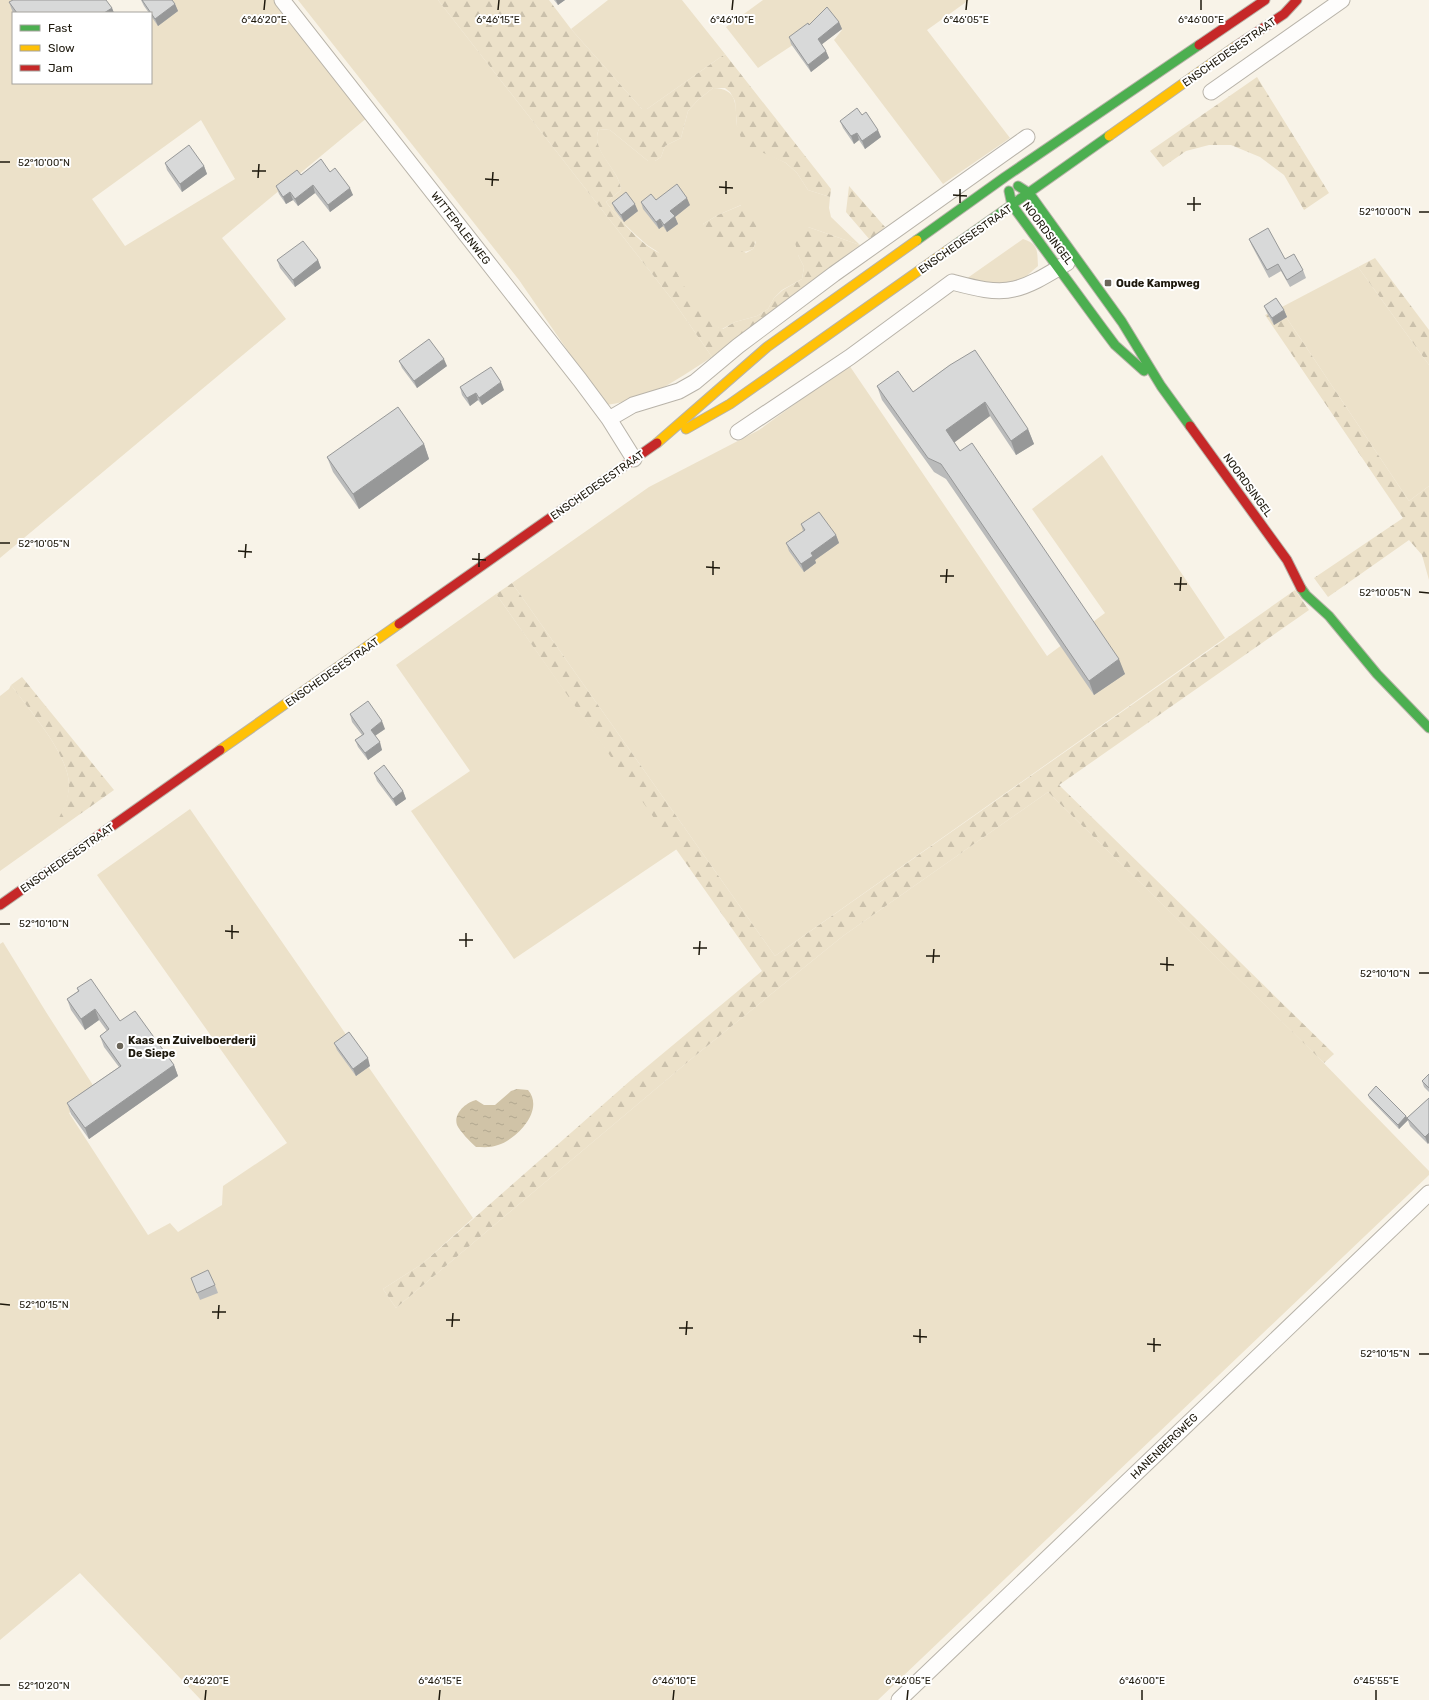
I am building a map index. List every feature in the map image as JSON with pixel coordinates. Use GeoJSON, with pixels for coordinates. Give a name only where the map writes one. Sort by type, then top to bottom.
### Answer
{"type":"FeatureCollection","features":[{"type":"Feature","properties":{"kind":"street","name":"WITTEPALENWEG"},"geometry":{"type":"LineString","coordinates":[[282,0],[609,419],[634,459]]}},
{"type":"Feature","properties":{"kind":"street","name":"ENSCHEDESESTRAAT"},"geometry":{"type":"LineString","coordinates":[[0,905],[664,438],[767,347],[1005,177],[1265,0]]}},
{"type":"Feature","properties":{"kind":"street","name":"ENSCHEDESESTRAAT"},"geometry":{"type":"LineString","coordinates":[[664,438],[688,428],[730,404],[1225,53],[1284,14],[1297,0]]}},
{"type":"Feature","properties":{"kind":"street","name":"ENSCHEDESESTRAAT"},"geometry":{"type":"LineString","coordinates":[[1211,92],[1342,0]]}},
{"type":"Feature","properties":{"kind":"street"},"geometry":{"type":"LineString","coordinates":[[609,419],[633,405],[679,391],[694,382],[738,346],[834,274],[1027,137]]}},
{"type":"Feature","properties":{"kind":"street","name":"NOORDSINGEL"},"geometry":{"type":"LineString","coordinates":[[1005,177],[1029,193],[1076,257],[1122,322],[1161,386],[1287,560],[1297,582],[1306,595],[1329,616],[1377,674],[1429,728]]}},
{"type":"Feature","properties":{"kind":"street","name":"NOORDSINGEL"},"geometry":{"type":"LineString","coordinates":[[1005,177],[1012,205],[1115,344],[1161,386]]}},
{"type":"Feature","properties":{"kind":"street"},"geometry":{"type":"LineString","coordinates":[[738,432],[850,357],[952,282],[999,291],[1013,290],[1030,284],[1076,257]]}},
{"type":"Feature","properties":{"kind":"street","name":"NOORDSINGEL"},"geometry":{"type":"LineString","coordinates":[[1287,560],[1303,572]]}},
{"type":"Feature","properties":{"kind":"street","name":"NOORDSINGEL"},"geometry":{"type":"LineString","coordinates":[[1318,593],[1329,616]]}},
{"type":"Feature","properties":{"kind":"street","name":"HANENBERGWEG"},"geometry":{"type":"LineString","coordinates":[[898,1700],[1429,1193]]}},
{"type":"Feature","properties":{"kind":"green space"},"geometry":{"type":"Polygon","coordinates":[[[0,0],[29,0],[38,12],[12,12],[12,84],[152,84],[152,12],[148,12],[165,0],[276,0],[368,117],[222,238],[286,319],[0,558],[0,0]],[[201,120],[92,199],[125,246],[235,179],[201,120]]]}},
{"type":"Feature","properties":{"kind":"green space"},"geometry":{"type":"Polygon","coordinates":[[[298,0],[438,0],[674,302],[712,357],[649,395],[605,405],[519,280],[298,0]]]}},
{"type":"Feature","properties":{"kind":"green space"},"geometry":{"type":"Polygon","coordinates":[[[438,0],[549,0],[571,29],[642,109],[647,109],[725,54],[831,189],[830,197],[808,190],[797,173],[786,163],[750,147],[741,138],[737,126],[735,101],[730,92],[725,88],[713,88],[698,100],[688,111],[681,138],[665,146],[661,157],[655,161],[648,161],[610,130],[599,129],[597,137],[601,152],[616,175],[621,190],[606,202],[626,226],[642,241],[659,253],[668,256],[691,298],[706,318],[714,325],[723,329],[735,322],[757,316],[768,309],[774,298],[783,290],[802,279],[804,267],[798,255],[795,242],[796,230],[801,227],[808,227],[860,245],[712,357],[674,302],[438,0]]]}},
{"type":"Feature","properties":{"kind":"green space"},"geometry":{"type":"Polygon","coordinates":[[[608,0],[682,0],[725,54],[647,109],[642,109],[571,29],[608,0]]]}},
{"type":"Feature","properties":{"kind":"green space"},"geometry":{"type":"Polygon","coordinates":[[[763,0],[969,0],[927,30],[1010,138],[943,184],[834,40],[842,30],[830,14],[817,29],[758,68],[726,27],[763,0]]]}},
{"type":"Feature","properties":{"kind":"green space"},"geometry":{"type":"Polygon","coordinates":[[[1257,77],[1329,193],[1304,210],[1284,175],[1260,157],[1231,145],[1209,145],[1186,151],[1163,167],[1150,151],[1257,77]]]}},
{"type":"Feature","properties":{"kind":"green space"},"geometry":{"type":"Polygon","coordinates":[[[713,88],[727,91],[734,100],[737,126],[772,156],[786,163],[797,173],[808,190],[830,197],[829,208],[831,217],[860,245],[808,227],[798,255],[804,267],[802,279],[782,290],[774,298],[768,309],[757,316],[735,322],[722,329],[713,325],[697,308],[668,263],[659,253],[635,234],[606,202],[621,190],[616,175],[601,152],[597,137],[599,129],[610,130],[648,161],[655,161],[661,157],[665,146],[681,138],[688,111],[698,100],[713,88]],[[741,205],[718,215],[703,224],[746,253],[753,249],[756,242],[741,205]]]}},
{"type":"Feature","properties":{"kind":"green space"},"geometry":{"type":"Polygon","coordinates":[[[849,186],[885,227],[870,240],[846,212],[849,186]]]}},
{"type":"Feature","properties":{"kind":"green space"},"geometry":{"type":"Polygon","coordinates":[[[744,204],[756,225],[757,235],[753,249],[745,252],[738,252],[725,246],[703,224],[718,215],[744,204]]]}},
{"type":"Feature","properties":{"kind":"green space"},"geometry":{"type":"Polygon","coordinates":[[[1023,239],[1035,246],[1038,266],[1022,280],[1003,285],[966,279],[1023,239]]]}},
{"type":"Feature","properties":{"kind":"green space"},"geometry":{"type":"Polygon","coordinates":[[[1375,258],[1429,330],[1429,365],[1358,267],[1375,258]]]}},
{"type":"Feature","properties":{"kind":"green space"},"geometry":{"type":"Polygon","coordinates":[[[1358,267],[1429,365],[1429,486],[1409,501],[1280,308],[1358,267]]]}},
{"type":"Feature","properties":{"kind":"green space"},"geometry":{"type":"Polygon","coordinates":[[[1280,308],[1409,501],[1429,486],[1429,580],[1422,555],[1409,540],[1328,597],[1314,578],[1403,518],[1265,315],[1280,308]]]}},
{"type":"Feature","properties":{"kind":"green space"},"geometry":{"type":"Polygon","coordinates":[[[849,365],[1047,656],[1105,613],[1032,509],[1102,455],[1225,638],[775,956],[512,583],[649,487],[759,430],[849,365]]]}},
{"type":"Feature","properties":{"kind":"green space"},"geometry":{"type":"Polygon","coordinates":[[[512,583],[775,956],[1295,590],[1309,610],[1059,785],[1334,1054],[1324,1063],[1048,792],[843,936],[696,1055],[396,1308],[383,1289],[422,1264],[631,1080],[762,971],[496,594],[512,583]]]}},
{"type":"Feature","properties":{"kind":"green space"},"geometry":{"type":"Polygon","coordinates":[[[496,594],[677,849],[514,959],[411,811],[470,771],[396,665],[496,594]]]}},
{"type":"Feature","properties":{"kind":"green space"},"geometry":{"type":"Polygon","coordinates":[[[22,677],[114,790],[59,829],[55,825],[67,798],[69,788],[68,775],[63,762],[48,734],[11,685],[22,677]]]}},
{"type":"Feature","properties":{"kind":"green space"},"geometry":{"type":"Polygon","coordinates":[[[11,685],[48,734],[56,748],[68,775],[69,788],[66,803],[56,825],[59,829],[0,871],[0,696],[9,689],[11,685]]]}},
{"type":"Feature","properties":{"kind":"green space"},"geometry":{"type":"Polygon","coordinates":[[[1048,792],[1313,1052],[1429,1171],[1429,1175],[878,1700],[201,1700],[80,1573],[0,1640],[0,944],[3,942],[98,1093],[69,1113],[148,1235],[170,1223],[178,1232],[222,1205],[223,1186],[287,1143],[97,875],[190,809],[473,1218],[422,1264],[383,1289],[396,1308],[696,1055],[843,936],[1048,792]]]}},
{"type":"Feature","properties":{"kind":"water"},"geometry":{"type":"Polygon","coordinates":[[[517,1089],[528,1090],[532,1098],[533,1106],[531,1115],[526,1123],[513,1137],[505,1142],[493,1147],[476,1147],[457,1125],[456,1121],[459,1112],[469,1103],[476,1100],[484,1105],[495,1105],[511,1091],[517,1089]]]}},
{"type":"Feature","properties":{"kind":"building"},"geometry":{"type":"Polygon","coordinates":[[[13,0],[106,0],[112,8],[106,12],[16,12],[9,2],[13,0]]]}},
{"type":"Feature","properties":{"kind":"building"},"geometry":{"type":"Polygon","coordinates":[[[142,0],[172,0],[175,4],[155,19],[152,12],[150,12],[142,0]]]}},
{"type":"Feature","properties":{"kind":"building"},"geometry":{"type":"Polygon","coordinates":[[[827,7],[839,22],[818,39],[826,51],[808,65],[789,37],[808,23],[809,25],[827,7]]]}},
{"type":"Feature","properties":{"kind":"building"},"geometry":{"type":"Polygon","coordinates":[[[857,108],[862,115],[866,112],[878,130],[862,141],[857,133],[851,136],[840,121],[857,108]]]}},
{"type":"Feature","properties":{"kind":"building"},"geometry":{"type":"Polygon","coordinates":[[[189,145],[204,166],[180,184],[165,163],[189,145]]]}},
{"type":"Feature","properties":{"kind":"building"},"geometry":{"type":"Polygon","coordinates":[[[321,159],[330,172],[335,168],[350,188],[328,205],[313,185],[295,199],[290,192],[283,197],[276,186],[297,170],[301,175],[321,159]]]}},
{"type":"Feature","properties":{"kind":"building"},"geometry":{"type":"Polygon","coordinates":[[[677,184],[687,198],[670,211],[675,216],[664,225],[660,219],[656,222],[641,202],[651,194],[656,200],[677,184]]]}},
{"type":"Feature","properties":{"kind":"building"},"geometry":{"type":"Polygon","coordinates":[[[626,192],[635,204],[621,215],[612,203],[626,192]]]}},
{"type":"Feature","properties":{"kind":"building"},"geometry":{"type":"Polygon","coordinates":[[[1268,228],[1285,259],[1294,254],[1303,270],[1287,280],[1278,264],[1267,270],[1249,239],[1268,228]]]}},
{"type":"Feature","properties":{"kind":"building"},"geometry":{"type":"Polygon","coordinates":[[[303,241],[318,260],[293,280],[277,260],[303,241]]]}},
{"type":"Feature","properties":{"kind":"building"},"geometry":{"type":"Polygon","coordinates":[[[1276,298],[1284,310],[1272,318],[1264,306],[1276,298]]]}},
{"type":"Feature","properties":{"kind":"building"},"geometry":{"type":"Polygon","coordinates":[[[429,339],[444,359],[414,381],[399,361],[429,339]]]}},
{"type":"Feature","properties":{"kind":"building"},"geometry":{"type":"Polygon","coordinates":[[[975,350],[1028,429],[1011,441],[985,402],[946,430],[960,451],[972,443],[1119,659],[1089,681],[941,464],[928,458],[877,386],[898,371],[913,392],[950,365],[975,350]]]}},
{"type":"Feature","properties":{"kind":"building"},"geometry":{"type":"Polygon","coordinates":[[[491,367],[501,382],[479,398],[476,393],[467,398],[460,387],[491,367]]]}},
{"type":"Feature","properties":{"kind":"building"},"geometry":{"type":"Polygon","coordinates":[[[398,407],[424,444],[353,494],[327,457],[398,407]]]}},
{"type":"Feature","properties":{"kind":"building"},"geometry":{"type":"Polygon","coordinates":[[[819,512],[836,535],[811,553],[813,556],[801,564],[786,543],[805,530],[801,524],[819,512]]]}},
{"type":"Feature","properties":{"kind":"building"},"geometry":{"type":"Polygon","coordinates":[[[368,701],[382,721],[371,730],[380,742],[365,753],[355,740],[364,734],[350,714],[368,701]]]}},
{"type":"Feature","properties":{"kind":"building"},"geometry":{"type":"Polygon","coordinates":[[[384,765],[403,791],[393,799],[374,773],[384,765]]]}},
{"type":"Feature","properties":{"kind":"building"},"geometry":{"type":"Polygon","coordinates":[[[91,979],[120,1021],[135,1011],[174,1065],[85,1128],[67,1103],[121,1066],[100,1036],[109,1029],[95,1009],[81,1019],[67,999],[79,991],[77,988],[91,979]]]}},
{"type":"Feature","properties":{"kind":"building"},"geometry":{"type":"Polygon","coordinates":[[[349,1032],[368,1058],[353,1069],[334,1043],[349,1032]]]}},
{"type":"Feature","properties":{"kind":"building"},"geometry":{"type":"Polygon","coordinates":[[[1429,1074],[1429,1088],[1422,1081],[1429,1074]]]}},
{"type":"Feature","properties":{"kind":"building"},"geometry":{"type":"Polygon","coordinates":[[[1376,1086],[1406,1116],[1398,1125],[1368,1095],[1376,1086]]]}},
{"type":"Feature","properties":{"kind":"building"},"geometry":{"type":"Polygon","coordinates":[[[1429,1098],[1429,1133],[1425,1137],[1407,1118],[1429,1098]]]}},
{"type":"Feature","properties":{"kind":"building"},"geometry":{"type":"Polygon","coordinates":[[[208,1270],[215,1285],[197,1293],[191,1278],[208,1270]]]}},
{"type":"Feature","properties":{"kind":"traffic: fast"},"geometry":{"type":"LineString","coordinates":[[917,240],[1005,177],[1199,45]]}},
{"type":"Feature","properties":{"kind":"traffic: fast"},"geometry":{"type":"LineString","coordinates":[[948,250],[1109,136]]}},
{"type":"Feature","properties":{"kind":"traffic: fast"},"geometry":{"type":"LineString","coordinates":[[1018,186],[1029,193],[1122,322],[1161,386],[1190,426]]}},
{"type":"Feature","properties":{"kind":"traffic: fast"},"geometry":{"type":"LineString","coordinates":[[1009,191],[1012,205],[1103,329],[1115,345],[1144,371]]}},
{"type":"Feature","properties":{"kind":"traffic: fast"},"geometry":{"type":"LineString","coordinates":[[1301,588],[1306,595],[1329,616],[1377,674],[1429,728]]}},
{"type":"Feature","properties":{"kind":"traffic: slow"},"geometry":{"type":"LineString","coordinates":[[1109,136],[1236,46]]}},
{"type":"Feature","properties":{"kind":"traffic: slow"},"geometry":{"type":"LineString","coordinates":[[657,443],[767,347],[917,240]]}},
{"type":"Feature","properties":{"kind":"traffic: slow"},"geometry":{"type":"LineString","coordinates":[[686,429],[730,404],[948,250]]}},
{"type":"Feature","properties":{"kind":"traffic: slow"},"geometry":{"type":"LineString","coordinates":[[220,750],[399,624]]}},
{"type":"Feature","properties":{"kind":"traffic: jam"},"geometry":{"type":"LineString","coordinates":[[1199,45],[1265,0]]}},
{"type":"Feature","properties":{"kind":"traffic: jam"},"geometry":{"type":"LineString","coordinates":[[1236,46],[1284,14],[1297,0]]}},
{"type":"Feature","properties":{"kind":"traffic: jam"},"geometry":{"type":"LineString","coordinates":[[1190,426],[1287,560],[1301,588]]}},
{"type":"Feature","properties":{"kind":"traffic: jam"},"geometry":{"type":"LineString","coordinates":[[399,624],[657,443]]}},
{"type":"Feature","properties":{"kind":"traffic: jam"},"geometry":{"type":"LineString","coordinates":[[0,905],[220,750]]}},
{"type":"Feature","properties":{"kind":"place","name":"Oude Kampweg"},"geometry":{"type":"Point","coordinates":[1108,283]}},
{"type":"Feature","properties":{"kind":"place","name":"Kaas en Zuivelboerderij De Siepe"},"geometry":{"type":"Point","coordinates":[120,1046]}}]}
